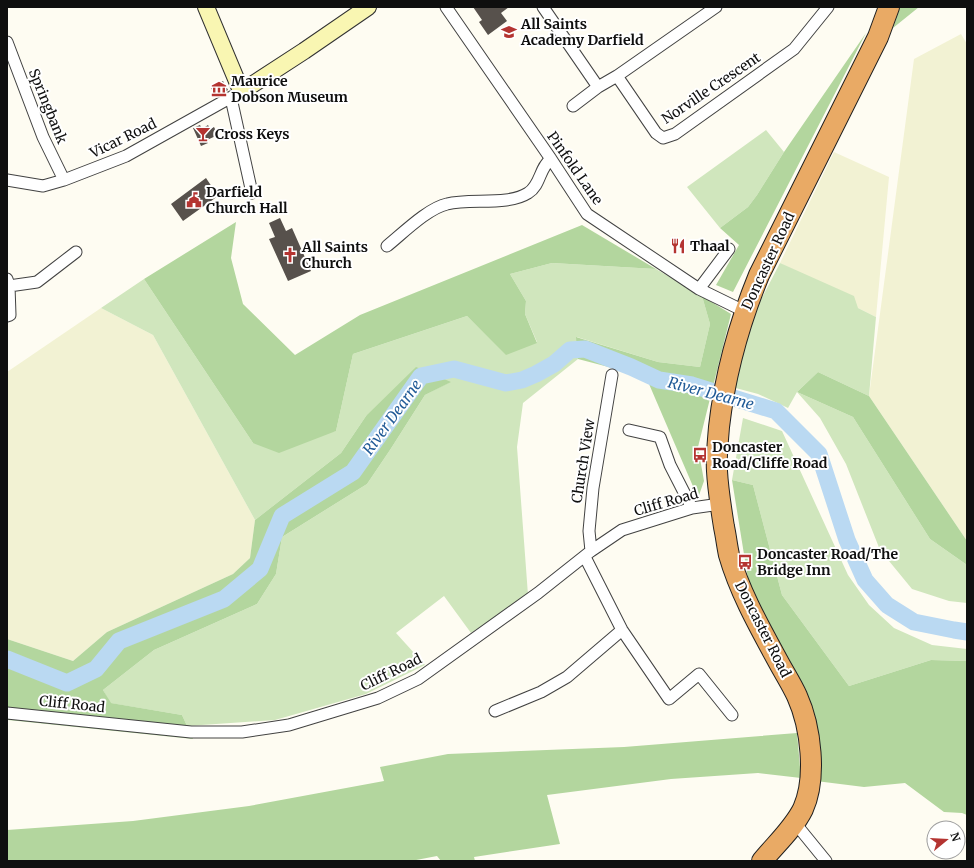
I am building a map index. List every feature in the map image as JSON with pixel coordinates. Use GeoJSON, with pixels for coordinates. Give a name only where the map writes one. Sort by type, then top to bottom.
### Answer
{"type":"FeatureCollection","features":[{"type":"Feature","properties":{"kind":"highway","name":"Doncaster Road"},"geometry":{"type":"LineString","coordinates":[[762,861],[795,823],[808,796],[811,780],[810,749],[803,712],[797,696],[754,616],[738,582],[729,554],[720,504],[717,470],[721,412],[735,340],[744,311],[759,275],[878,37],[889,7]]}},
{"type":"Feature","properties":{"kind":"street"},"geometry":{"type":"LineString","coordinates":[[206,7],[239,86],[237,94],[252,193]]}},
{"type":"Feature","properties":{"kind":"street"},"geometry":{"type":"LineString","coordinates":[[237,94],[304,51],[368,7]]}},
{"type":"Feature","properties":{"kind":"street","name":"Pinfold Lane"},"geometry":{"type":"LineString","coordinates":[[446,7],[551,159],[587,214],[699,289],[744,311]]}},
{"type":"Feature","properties":{"kind":"street"},"geometry":{"type":"LineString","coordinates":[[543,7],[598,87]]}},
{"type":"Feature","properties":{"kind":"street"},"geometry":{"type":"LineString","coordinates":[[573,106],[598,87],[617,76],[716,7]]}},
{"type":"Feature","properties":{"kind":"street","name":"Norville Crescent"},"geometry":{"type":"LineString","coordinates":[[617,76],[656,133],[663,138],[675,134],[794,49],[828,7]]}},
{"type":"Feature","properties":{"kind":"street","name":"Springbank"},"geometry":{"type":"LineString","coordinates":[[7,42],[43,137],[64,180]]}},
{"type":"Feature","properties":{"kind":"street","name":"Vicar Road"},"geometry":{"type":"LineString","coordinates":[[7,180],[43,186],[64,180],[126,156],[237,94]]}},
{"type":"Feature","properties":{"kind":"street"},"geometry":{"type":"LineString","coordinates":[[387,246],[420,219],[446,204],[517,198],[529,193],[538,183],[546,163],[551,159]]}},
{"type":"Feature","properties":{"kind":"street"},"geometry":{"type":"LineString","coordinates":[[699,289],[729,249]]}},
{"type":"Feature","properties":{"kind":"street"},"geometry":{"type":"LineString","coordinates":[[7,316],[10,315],[8,283],[37,282],[76,252]]}},
{"type":"Feature","properties":{"kind":"street","name":"Church View"},"geometry":{"type":"LineString","coordinates":[[588,554],[593,488],[612,375]]}},
{"type":"Feature","properties":{"kind":"street"},"geometry":{"type":"LineString","coordinates":[[629,430],[660,437],[670,465],[692,508]]}},
{"type":"Feature","properties":{"kind":"street","name":"Cliff Road"},"geometry":{"type":"LineString","coordinates":[[7,713],[191,732],[242,732],[289,725],[378,698],[418,679],[538,594],[588,554],[622,530],[692,508],[720,504]]}},
{"type":"Feature","properties":{"kind":"street"},"geometry":{"type":"LineString","coordinates":[[588,554],[622,630],[669,699],[699,674],[732,715]]}},
{"type":"Feature","properties":{"kind":"street"},"geometry":{"type":"LineString","coordinates":[[495,711],[535,695],[567,677],[622,630]]}},
{"type":"Feature","properties":{"kind":"street"},"geometry":{"type":"LineString","coordinates":[[795,823],[826,861]]}},
{"type":"Feature","properties":{"kind":"green space"},"geometry":{"type":"Polygon","coordinates":[[[900,7],[919,7],[893,28],[900,7]]]}},
{"type":"Feature","properties":{"kind":"green space"},"geometry":{"type":"Polygon","coordinates":[[[866,33],[733,292],[716,285],[739,245],[720,228],[748,207],[757,195],[784,152],[866,33]]]}},
{"type":"Feature","properties":{"kind":"green space"},"geometry":{"type":"Polygon","coordinates":[[[961,34],[967,44],[967,541],[869,396],[914,59],[961,34]]]}},
{"type":"Feature","properties":{"kind":"green space"},"geometry":{"type":"Polygon","coordinates":[[[766,130],[784,152],[748,207],[720,228],[687,187],[766,130]]]}},
{"type":"Feature","properties":{"kind":"green space"},"geometry":{"type":"Polygon","coordinates":[[[834,152],[889,177],[876,317],[780,263],[834,152]]]}},
{"type":"Feature","properties":{"kind":"green space"},"geometry":{"type":"Polygon","coordinates":[[[236,222],[231,258],[243,304],[295,355],[360,315],[582,225],[656,269],[552,263],[510,274],[526,301],[525,314],[537,343],[506,355],[467,316],[353,354],[336,431],[279,453],[253,443],[144,279],[236,222]]]}},
{"type":"Feature","properties":{"kind":"green space"},"geometry":{"type":"Polygon","coordinates":[[[552,263],[656,269],[702,296],[710,324],[700,367],[658,362],[577,337],[578,359],[523,403],[517,447],[528,595],[471,633],[444,596],[396,633],[425,665],[366,694],[275,720],[187,726],[182,715],[110,703],[103,690],[154,650],[257,604],[276,574],[282,537],[367,484],[425,395],[450,382],[366,416],[341,453],[255,520],[153,335],[101,308],[144,279],[253,443],[336,431],[353,354],[467,316],[506,354],[537,342],[525,314],[526,301],[510,274],[552,263]]]}},
{"type":"Feature","properties":{"kind":"green space"},"geometry":{"type":"Polygon","coordinates":[[[780,263],[854,296],[858,308],[876,317],[869,396],[818,372],[797,392],[788,408],[758,394],[732,387],[753,315],[780,263]]]}},
{"type":"Feature","properties":{"kind":"green space"},"geometry":{"type":"Polygon","coordinates":[[[702,296],[731,314],[698,447],[704,481],[698,498],[649,384],[620,370],[578,359],[576,337],[658,362],[700,367],[710,324],[702,296]]]}},
{"type":"Feature","properties":{"kind":"green space"},"geometry":{"type":"Polygon","coordinates":[[[101,308],[153,335],[255,520],[250,558],[233,574],[107,632],[73,661],[7,639],[7,372],[101,308]]]}},
{"type":"Feature","properties":{"kind":"green space"},"geometry":{"type":"Polygon","coordinates":[[[416,367],[451,382],[425,395],[367,484],[282,537],[276,574],[257,604],[154,650],[103,690],[111,703],[182,715],[193,739],[8,720],[7,639],[73,661],[107,632],[233,574],[250,558],[255,520],[341,453],[366,416],[416,367]]]}},
{"type":"Feature","properties":{"kind":"green space"},"geometry":{"type":"Polygon","coordinates":[[[818,372],[869,396],[967,541],[967,565],[930,539],[853,417],[797,392],[818,372]]]}},
{"type":"Feature","properties":{"kind":"green space"},"geometry":{"type":"Polygon","coordinates":[[[797,392],[853,417],[930,539],[967,565],[967,603],[949,601],[912,589],[880,550],[846,464],[820,418],[797,392]]]}},
{"type":"Feature","properties":{"kind":"green space"},"geometry":{"type":"Polygon","coordinates":[[[743,418],[782,431],[848,575],[869,605],[894,628],[932,645],[967,649],[967,661],[931,660],[849,686],[782,595],[753,485],[732,480],[743,418]]]}},
{"type":"Feature","properties":{"kind":"green space"},"geometry":{"type":"Polygon","coordinates":[[[732,480],[753,485],[782,595],[849,686],[931,660],[967,661],[967,815],[962,813],[944,812],[905,783],[864,787],[816,781],[748,579],[732,480]]]}},
{"type":"Feature","properties":{"kind":"green space"},"geometry":{"type":"Polygon","coordinates":[[[797,733],[801,778],[758,773],[671,779],[547,795],[560,844],[474,857],[475,861],[441,861],[437,856],[411,861],[7,861],[7,830],[133,821],[249,806],[384,781],[380,767],[448,754],[624,747],[797,733]]]}},
{"type":"Feature","properties":{"kind":"building"},"geometry":{"type":"Polygon","coordinates":[[[473,7],[509,7],[501,13],[507,21],[488,35],[479,22],[482,20],[473,7]]]}},
{"type":"Feature","properties":{"kind":"building","name":"Maurice Dobson Museum"},"geometry":{"type":"Polygon","coordinates":[[[223,81],[228,90],[216,97],[211,88],[223,81]]]}},
{"type":"Feature","properties":{"kind":"building"},"geometry":{"type":"Polygon","coordinates":[[[200,125],[202,129],[208,125],[210,129],[214,127],[218,135],[207,140],[208,143],[201,146],[193,128],[200,125]]]}},
{"type":"Feature","properties":{"kind":"building","name":"Darfield Church Hall"},"geometry":{"type":"Polygon","coordinates":[[[206,178],[218,196],[183,221],[171,204],[206,178]]]}},
{"type":"Feature","properties":{"kind":"building","name":"All Saints Church"},"geometry":{"type":"Polygon","coordinates":[[[280,218],[286,231],[292,228],[311,271],[288,281],[269,239],[275,237],[269,223],[280,218]]]}},
{"type":"Feature","properties":{"kind":"waterway","name":"River Dearne"},"geometry":{"type":"LineString","coordinates":[[7,659],[67,683],[96,669],[119,641],[224,599],[260,569],[282,516],[353,472],[421,376],[454,369],[506,383],[522,380],[536,374],[554,364],[570,350],[585,349],[659,380],[692,385],[776,411],[819,454],[847,540],[865,580],[887,605],[914,622],[967,632]]}},
{"type":"Feature","properties":{"kind":"place","name":"All Saints Academy Darfield"},"geometry":{"type":"Point","coordinates":[509,32]}},
{"type":"Feature","properties":{"kind":"place","name":"Maurice Dobson Museum"},"geometry":{"type":"Point","coordinates":[219,89]}},
{"type":"Feature","properties":{"kind":"place","name":"Cross Keys"},"geometry":{"type":"Point","coordinates":[203,134]}},
{"type":"Feature","properties":{"kind":"place","name":"Darfield Church Hall"},"geometry":{"type":"Point","coordinates":[194,200]}},
{"type":"Feature","properties":{"kind":"place","name":"Thaal"},"geometry":{"type":"Point","coordinates":[678,246]}},
{"type":"Feature","properties":{"kind":"place","name":"All Saints Church"},"geometry":{"type":"Point","coordinates":[290,255]}},
{"type":"Feature","properties":{"kind":"place","name":"Doncaster Road/Cliffe Road"},"geometry":{"type":"Point","coordinates":[700,455]}},
{"type":"Feature","properties":{"kind":"place","name":"Doncaster Road/The Bridge Inn"},"geometry":{"type":"Point","coordinates":[745,562]}}]}
